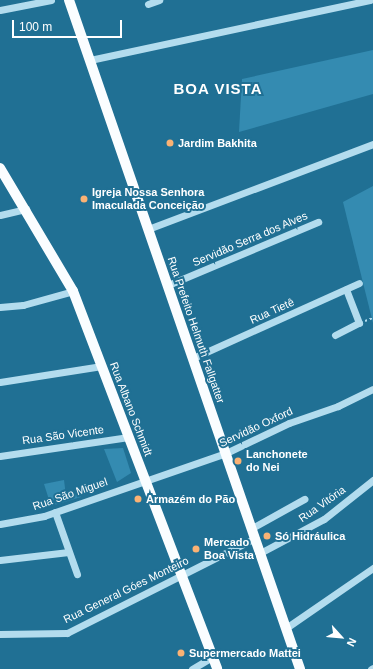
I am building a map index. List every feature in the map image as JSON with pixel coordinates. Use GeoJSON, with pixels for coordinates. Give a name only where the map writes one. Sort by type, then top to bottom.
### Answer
{"type":"FeatureCollection","features":[{"type":"Feature","properties":{"kind":"main road","name":"Rua Prefeito Helmuth Fallgatter"},"geometry":{"type":"LineString","coordinates":[[69,0],[300,669]]}},
{"type":"Feature","properties":{"kind":"main road","name":"Rua Albano Schmidt"},"geometry":{"type":"LineString","coordinates":[[0,168],[26,209],[73,291],[216,669]]}},
{"type":"Feature","properties":{"kind":"street"},"geometry":{"type":"LineString","coordinates":[[0,10],[51,0]]}},
{"type":"Feature","properties":{"kind":"street"},"geometry":{"type":"LineString","coordinates":[[148,4],[159,0]]}},
{"type":"Feature","properties":{"kind":"street"},"geometry":{"type":"LineString","coordinates":[[90,60],[370,0]]}},
{"type":"Feature","properties":{"kind":"street"},"geometry":{"type":"LineString","coordinates":[[148,229],[373,144]]}},
{"type":"Feature","properties":{"kind":"street"},"geometry":{"type":"LineString","coordinates":[[0,215],[26,209]]}},
{"type":"Feature","properties":{"kind":"street","name":"Servidão Serra dos Alves"},"geometry":{"type":"LineString","coordinates":[[168,285],[318,222]]}},
{"type":"Feature","properties":{"kind":"street","name":"Rua Tietê"},"geometry":{"type":"LineString","coordinates":[[193,358],[359,284]]}},
{"type":"Feature","properties":{"kind":"street"},"geometry":{"type":"LineString","coordinates":[[335,335],[359,323],[346,289]]}},
{"type":"Feature","properties":{"kind":"street"},"geometry":{"type":"LineString","coordinates":[[0,307],[23,305],[73,291]]}},
{"type":"Feature","properties":{"kind":"street"},"geometry":{"type":"LineString","coordinates":[[0,382],[102,366]]}},
{"type":"Feature","properties":{"kind":"street","name":"Servidão Oxford"},"geometry":{"type":"LineString","coordinates":[[145,479],[226,453],[289,423],[338,406],[373,389]]}},
{"type":"Feature","properties":{"kind":"street","name":"Rua São Vicente"},"geometry":{"type":"LineString","coordinates":[[0,456],[129,437]]}},
{"type":"Feature","properties":{"kind":"street","name":"Rua São Miguel"},"geometry":{"type":"LineString","coordinates":[[0,524],[55,512],[145,479]]}},
{"type":"Feature","properties":{"kind":"street","name":"Rua Vitória"},"geometry":{"type":"LineString","coordinates":[[260,553],[324,520],[373,480]]}},
{"type":"Feature","properties":{"kind":"street"},"geometry":{"type":"LineString","coordinates":[[252,528],[304,499]]}},
{"type":"Feature","properties":{"kind":"street"},"geometry":{"type":"LineString","coordinates":[[55,512],[77,574]]}},
{"type":"Feature","properties":{"kind":"street","name":"Rua General Góes Monteiro"},"geometry":{"type":"LineString","coordinates":[[0,634],[67,633],[256,538]]}},
{"type":"Feature","properties":{"kind":"street"},"geometry":{"type":"LineString","coordinates":[[0,560],[69,552]]}},
{"type":"Feature","properties":{"kind":"street"},"geometry":{"type":"LineString","coordinates":[[286,628],[373,568]]}},
{"type":"Feature","properties":{"kind":"street"},"geometry":{"type":"LineString","coordinates":[[192,669],[212,657]]}},
{"type":"Feature","properties":{"kind":"shaded area"},"geometry":{"type":"Polygon","coordinates":[[[373,50],[373,94],[239,132],[242,79],[373,50]]]}},
{"type":"Feature","properties":{"kind":"shaded area"},"geometry":{"type":"Polygon","coordinates":[[[373,186],[373,323],[343,202],[373,186]]]}},
{"type":"Feature","properties":{"kind":"shaded area"},"geometry":{"type":"Polygon","coordinates":[[[123,448],[131,473],[117,482],[104,449],[123,448]]]}},
{"type":"Feature","properties":{"kind":"shaded area"},"geometry":{"type":"Polygon","coordinates":[[[64,480],[66,496],[79,494],[81,497],[51,506],[44,484],[64,480]]]}},
{"type":"Feature","properties":{"kind":"place","name":"Jardim Bakhita"},"geometry":{"type":"Point","coordinates":[170,143]}},
{"type":"Feature","properties":{"kind":"place","name":"Igreja Nossa Senhora Imaculada Conceição"},"geometry":{"type":"Point","coordinates":[84,199]}},
{"type":"Feature","properties":{"kind":"place","name":"Lanchonete do Nei"},"geometry":{"type":"Point","coordinates":[238,461]}},
{"type":"Feature","properties":{"kind":"place","name":"Armazém do Pão"},"geometry":{"type":"Point","coordinates":[138,499]}},
{"type":"Feature","properties":{"kind":"place","name":"Só Hidráulica"},"geometry":{"type":"Point","coordinates":[267,536]}},
{"type":"Feature","properties":{"kind":"place","name":"Mercado Boa Vista"},"geometry":{"type":"Point","coordinates":[196,549]}},
{"type":"Feature","properties":{"kind":"place","name":"Supermercado Mattei"},"geometry":{"type":"Point","coordinates":[181,653]}},
{"type":"Feature","properties":{"kind":"district","name":"BOA VISTA"},"geometry":{"type":"Point","coordinates":[218,89]}}]}
